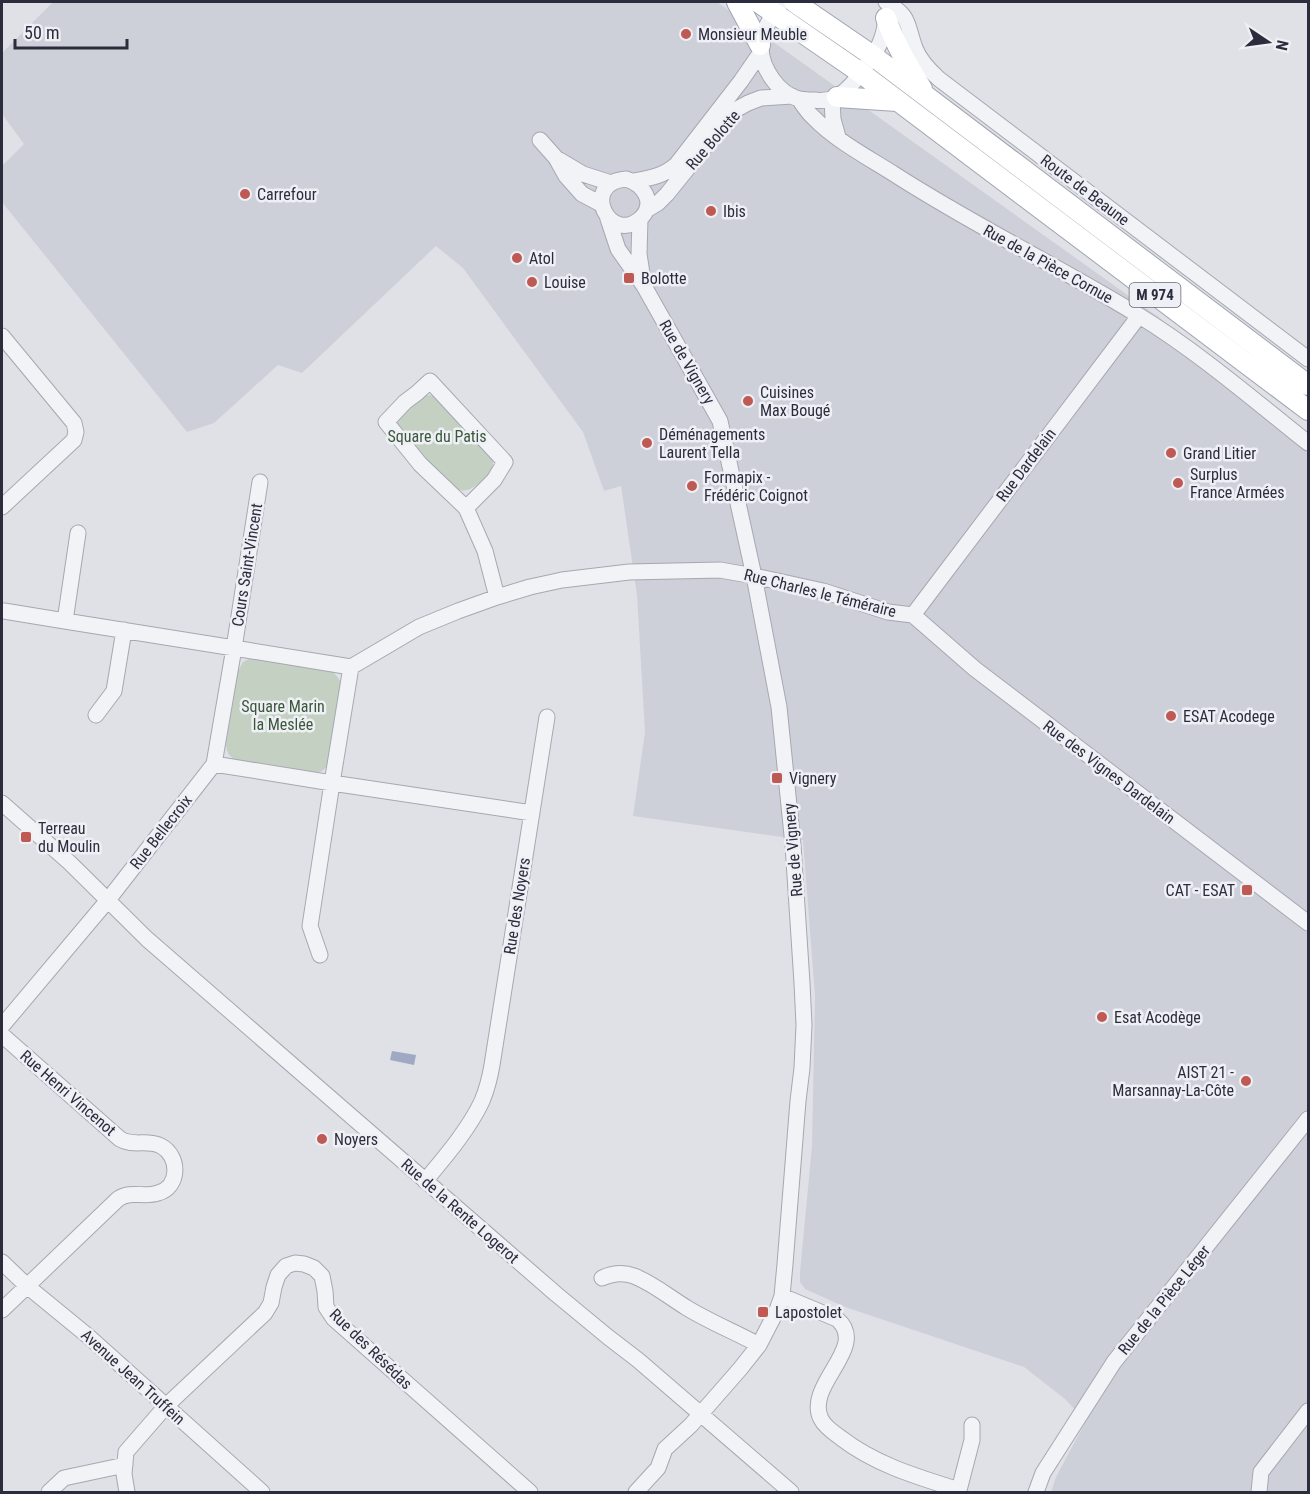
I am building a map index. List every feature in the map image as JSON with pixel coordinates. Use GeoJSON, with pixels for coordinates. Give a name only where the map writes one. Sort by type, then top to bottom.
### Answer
{"type":"FeatureCollection","features":[{"type":"Feature","properties":{"kind":"main road"},"geometry":{"type":"LineString","coordinates":[[737,2],[761,49]]}},
{"type":"Feature","properties":{"kind":"main road","name":"Route de Beaune"},"geometry":{"type":"LineString","coordinates":[[794,2],[873,56],[1308,385]]}},
{"type":"Feature","properties":{"kind":"main road","name":"M 974"},"geometry":{"type":"LineString","coordinates":[[771,5],[1308,410]]}},
{"type":"Feature","properties":{"kind":"main road"},"geometry":{"type":"LineString","coordinates":[[885,7],[892,35],[928,99]]}},
{"type":"Feature","properties":{"kind":"main road"},"geometry":{"type":"LineString","coordinates":[[834,98],[874,98],[898,101]]}},
{"type":"Feature","properties":{"kind":"street"},"geometry":{"type":"LineString","coordinates":[[771,5],[761,49],[767,72],[774,83],[795,98],[820,101],[834,98],[848,88],[873,56],[883,40],[885,7]]}},
{"type":"Feature","properties":{"kind":"street","name":"Route de Beaune"},"geometry":{"type":"LineString","coordinates":[[885,7],[901,12],[906,18],[920,59],[939,79],[1308,359]]}},
{"type":"Feature","properties":{"kind":"street","name":"Rue Bolotte"},"geometry":{"type":"LineString","coordinates":[[634,181],[658,176],[676,165],[741,81],[761,49]]}},
{"type":"Feature","properties":{"kind":"street","name":"Rue Bolotte"},"geometry":{"type":"LineString","coordinates":[[644,214],[668,194],[737,109],[761,98],[795,98]]}},
{"type":"Feature","properties":{"kind":"street","name":"Rue de la Pièce Cornue"},"geometry":{"type":"LineString","coordinates":[[795,98],[837,137],[915,188],[1139,316],[1190,351],[1308,443]]}},
{"type":"Feature","properties":{"kind":"street"},"geometry":{"type":"LineString","coordinates":[[834,98],[833,119],[837,137]]}},
{"type":"Feature","properties":{"kind":"street"},"geometry":{"type":"LineString","coordinates":[[540,140],[582,194],[601,204]]}},
{"type":"Feature","properties":{"kind":"street"},"geometry":{"type":"LineString","coordinates":[[556,158],[583,174],[611,183]]}},
{"type":"Feature","properties":{"kind":"street"},"geometry":{"type":"LineString","coordinates":[[627,179],[634,181],[645,192],[648,199],[644,214],[631,224],[615,223],[603,212],[602,196],[611,183],[627,179]]}},
{"type":"Feature","properties":{"kind":"street","name":"Rue de Vignery"},"geometry":{"type":"LineString","coordinates":[[644,214],[639,254],[644,286]]}},
{"type":"Feature","properties":{"kind":"street","name":"Rue de Vignery"},"geometry":{"type":"LineString","coordinates":[[608,219],[618,249],[644,286],[720,421],[754,576],[779,707],[792,833],[804,1025],[788,1240],[782,1296],[777,1310],[759,1345],[701,1414],[665,1449],[658,1468],[636,1492]]}},
{"type":"Feature","properties":{"kind":"street","name":"Rue Dardelain"},"geometry":{"type":"LineString","coordinates":[[913,615],[1139,316]]}},
{"type":"Feature","properties":{"kind":"street"},"geometry":{"type":"LineString","coordinates":[[2,336],[74,423],[76,432],[74,440],[2,507]]}},
{"type":"Feature","properties":{"kind":"street"},"geometry":{"type":"LineString","coordinates":[[466,508],[494,480],[505,462],[430,381],[386,422],[420,464],[466,508],[485,551],[497,597]]}},
{"type":"Feature","properties":{"kind":"street","name":"Cours Saint-Vincent"},"geometry":{"type":"LineString","coordinates":[[234,648],[260,482]]}},
{"type":"Feature","properties":{"kind":"street"},"geometry":{"type":"LineString","coordinates":[[65,621],[78,533]]}},
{"type":"Feature","properties":{"kind":"street","name":"Rue Charles le Téméraire"},"geometry":{"type":"LineString","coordinates":[[351,667],[419,627],[497,597],[562,580],[629,572],[720,570],[823,591],[888,612],[913,615]]}},
{"type":"Feature","properties":{"kind":"street"},"geometry":{"type":"LineString","coordinates":[[4,611],[351,667],[310,926],[320,955]]}},
{"type":"Feature","properties":{"kind":"street","name":"Rue des Vignes Dardelain"},"geometry":{"type":"LineString","coordinates":[[913,615],[975,669],[1308,923]]}},
{"type":"Feature","properties":{"kind":"street"},"geometry":{"type":"LineString","coordinates":[[96,715],[114,691],[124,630]]}},
{"type":"Feature","properties":{"kind":"street"},"geometry":{"type":"LineString","coordinates":[[234,648],[214,764],[532,813]]}},
{"type":"Feature","properties":{"kind":"street","name":"Rue des Noyers"},"geometry":{"type":"LineString","coordinates":[[425,1181],[471,1120],[488,1083],[547,717]]}},
{"type":"Feature","properties":{"kind":"street","name":"Rue Bellecroix"},"geometry":{"type":"LineString","coordinates":[[2,1026],[108,900],[214,764]]}},
{"type":"Feature","properties":{"kind":"street","name":"Rue de la Rente Logerot"},"geometry":{"type":"LineString","coordinates":[[2,803],[61,855],[147,939],[556,1294],[638,1360],[791,1492]]}},
{"type":"Feature","properties":{"kind":"street","name":"Rue Henri Vincenot"},"geometry":{"type":"LineString","coordinates":[[2,1035],[120,1139],[130,1143],[149,1142],[160,1146],[171,1155],[176,1168],[173,1180],[164,1191],[154,1194],[128,1194],[118,1199],[27,1286]]}},
{"type":"Feature","properties":{"kind":"street","name":"Rue de la Pièce Léger"},"geometry":{"type":"LineString","coordinates":[[1036,1492],[1043,1473],[1114,1362],[1308,1119]]}},
{"type":"Feature","properties":{"kind":"street","name":"Avenue Jean Truffein"},"geometry":{"type":"LineString","coordinates":[[2,1262],[262,1492]]}},
{"type":"Feature","properties":{"kind":"street","name":"Rue des Résédas"},"geometry":{"type":"LineString","coordinates":[[166,1406],[265,1313],[271,1303],[278,1275],[286,1266],[295,1263],[304,1264],[314,1268],[322,1276],[326,1306],[334,1319],[530,1492]]}},
{"type":"Feature","properties":{"kind":"street"},"geometry":{"type":"LineString","coordinates":[[602,1278],[620,1273],[634,1276],[661,1290],[687,1308],[759,1345]]}},
{"type":"Feature","properties":{"kind":"street"},"geometry":{"type":"LineString","coordinates":[[2,1311],[27,1286]]}},
{"type":"Feature","properties":{"kind":"street"},"geometry":{"type":"LineString","coordinates":[[782,1296],[837,1319],[846,1329],[846,1347],[824,1387],[818,1409],[821,1419],[830,1430],[858,1450],[891,1467],[958,1491],[972,1440],[972,1425]]}},
{"type":"Feature","properties":{"kind":"street"},"geometry":{"type":"LineString","coordinates":[[127,1492],[124,1474],[126,1452],[166,1406]]}},
{"type":"Feature","properties":{"kind":"street"},"geometry":{"type":"LineString","coordinates":[[1259,1492],[1261,1472],[1308,1411]]}},
{"type":"Feature","properties":{"kind":"street"},"geometry":{"type":"LineString","coordinates":[[49,1492],[64,1478],[125,1465]]}},
{"type":"Feature","properties":{"kind":"shaded area"},"geometry":{"type":"Polygon","coordinates":[[[53,2],[717,2],[1157,316],[1308,433],[1308,1492],[1051,1492],[1056,1477],[1086,1421],[1065,1399],[1024,1367],[845,1307],[805,1289],[800,1282],[800,1272],[812,1146],[815,996],[803,840],[633,816],[645,732],[637,595],[621,486],[604,491],[583,432],[463,268],[436,246],[302,373],[278,365],[214,423],[187,432],[2,202],[2,166],[24,144],[2,114],[2,53],[53,2]]]}},
{"type":"Feature","properties":{"kind":"green space","name":"Square du Patis"},"geometry":{"type":"Polygon","coordinates":[[[430,395],[443,400],[491,453],[493,463],[490,471],[471,489],[453,489],[395,429],[396,416],[419,396],[430,395]]]}},
{"type":"Feature","properties":{"kind":"green space","name":"Square Marin la Meslée"},"geometry":{"type":"Polygon","coordinates":[[[251,658],[329,670],[339,679],[341,683],[327,767],[322,771],[317,773],[239,762],[229,755],[226,743],[238,671],[243,662],[251,658]]]}},
{"type":"Feature","properties":{"kind":"water"},"geometry":{"type":"Polygon","coordinates":[[[392,1051],[416,1055],[414,1065],[390,1060],[392,1051]]]}},
{"type":"Feature","properties":{"kind":"place","name":"Monsieur Meuble"},"geometry":{"type":"Point","coordinates":[686,34]}},
{"type":"Feature","properties":{"kind":"place","name":"Carrefour"},"geometry":{"type":"Point","coordinates":[245,194]}},
{"type":"Feature","properties":{"kind":"place","name":"Ibis"},"geometry":{"type":"Point","coordinates":[711,211]}},
{"type":"Feature","properties":{"kind":"place","name":"Atol"},"geometry":{"type":"Point","coordinates":[517,258]}},
{"type":"Feature","properties":{"kind":"place","name":"Bolotte"},"geometry":{"type":"Point","coordinates":[629,278]}},
{"type":"Feature","properties":{"kind":"place","name":"Louise"},"geometry":{"type":"Point","coordinates":[532,282]}},
{"type":"Feature","properties":{"kind":"place","name":"Cuisines Max Bougé"},"geometry":{"type":"Point","coordinates":[748,401]}},
{"type":"Feature","properties":{"kind":"place","name":"Déménagements Laurent Tella"},"geometry":{"type":"Point","coordinates":[647,443]}},
{"type":"Feature","properties":{"kind":"place","name":"Grand Litier"},"geometry":{"type":"Point","coordinates":[1171,453]}},
{"type":"Feature","properties":{"kind":"place","name":"Surplus France Armées"},"geometry":{"type":"Point","coordinates":[1178,483]}},
{"type":"Feature","properties":{"kind":"place","name":"Formapix - Frédéric Coignot"},"geometry":{"type":"Point","coordinates":[692,486]}},
{"type":"Feature","properties":{"kind":"place","name":"ESAT Acodege"},"geometry":{"type":"Point","coordinates":[1171,716]}},
{"type":"Feature","properties":{"kind":"place","name":"Vignery"},"geometry":{"type":"Point","coordinates":[777,778]}},
{"type":"Feature","properties":{"kind":"place","name":"Terreau du Moulin"},"geometry":{"type":"Point","coordinates":[26,837]}},
{"type":"Feature","properties":{"kind":"place","name":"CAT - ESAT"},"geometry":{"type":"Point","coordinates":[1247,890]}},
{"type":"Feature","properties":{"kind":"place","name":"Esat Acodège"},"geometry":{"type":"Point","coordinates":[1102,1017]}},
{"type":"Feature","properties":{"kind":"place","name":"AIST 21 - Marsannay-La-Côte"},"geometry":{"type":"Point","coordinates":[1246,1081]}},
{"type":"Feature","properties":{"kind":"place","name":"Noyers"},"geometry":{"type":"Point","coordinates":[322,1139]}},
{"type":"Feature","properties":{"kind":"place","name":"Lapostolet"},"geometry":{"type":"Point","coordinates":[763,1312]}}]}
